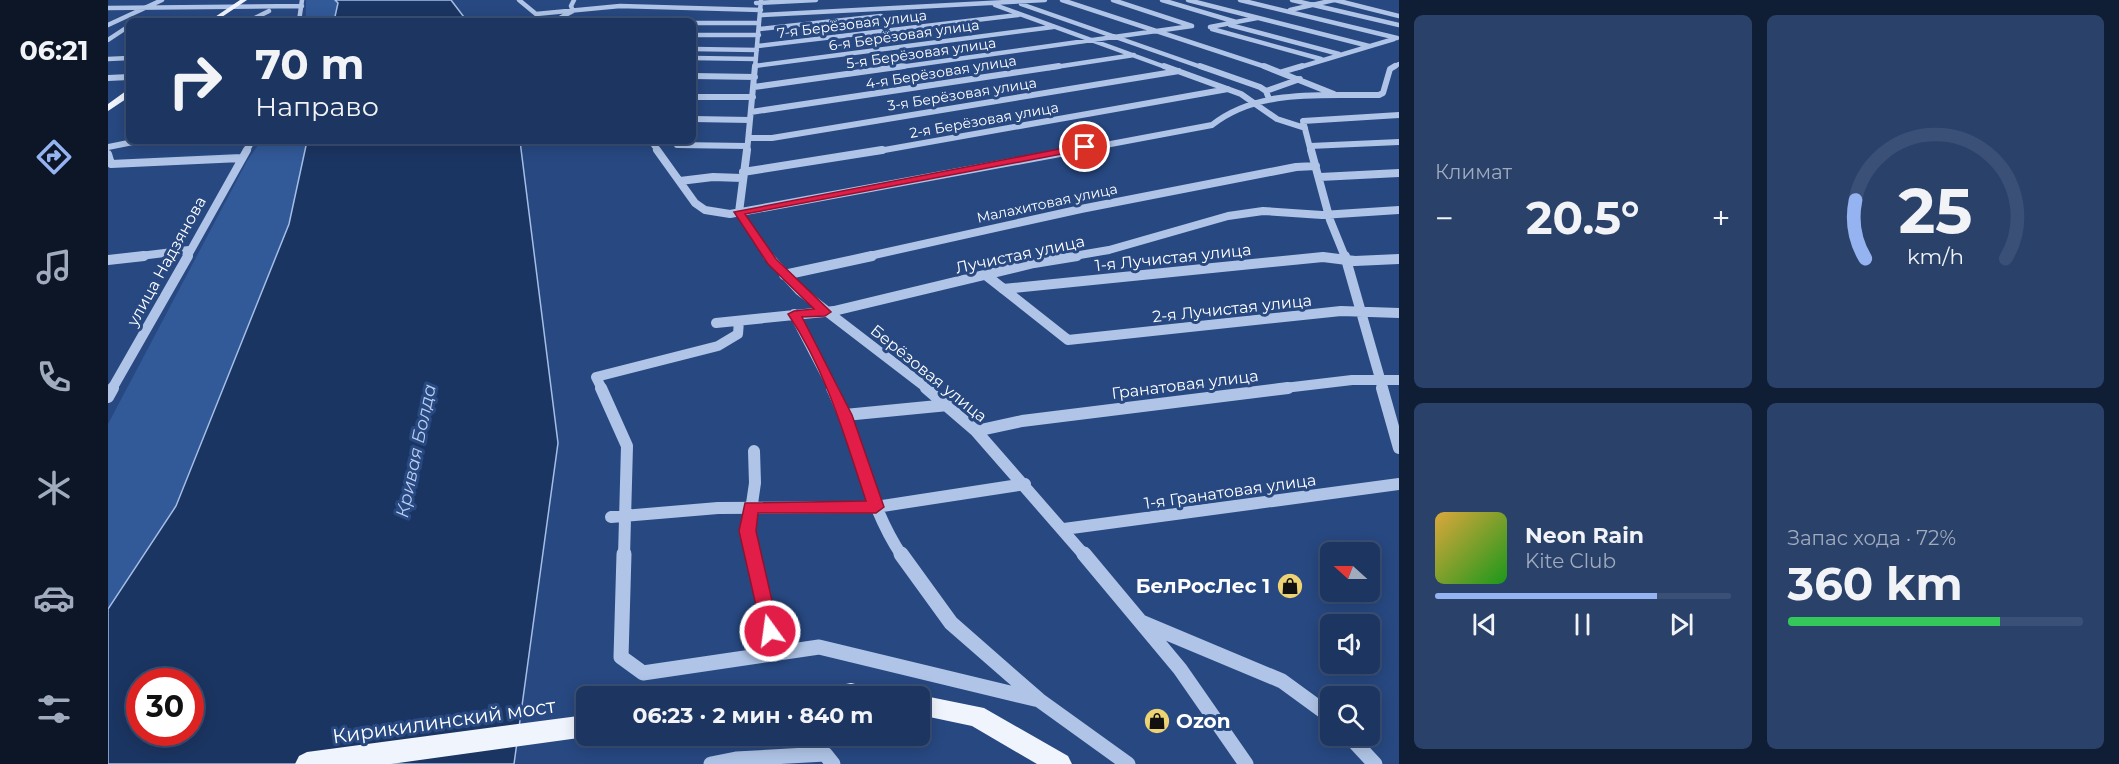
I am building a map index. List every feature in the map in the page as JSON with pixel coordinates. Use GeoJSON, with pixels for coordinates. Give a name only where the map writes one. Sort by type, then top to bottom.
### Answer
{"type":"FeatureCollection","features":[{"type":"Feature","properties":{"kind":"main road"},"geometry":{"type":"LineString","coordinates":[[217,18],[244,0]]}},
{"type":"Feature","properties":{"kind":"main road"},"geometry":{"type":"LineString","coordinates":[[108,108],[126,95]]}},
{"type":"Feature","properties":{"kind":"main road"},"geometry":{"type":"LineString","coordinates":[[930,707],[976,716],[1060,764]]}},
{"type":"Feature","properties":{"kind":"main road","name":"Кирикилинский мост"},"geometry":{"type":"LineString","coordinates":[[307,764],[576,727]]}},
{"type":"Feature","properties":{"kind":"street"},"geometry":{"type":"LineString","coordinates":[[108,25],[162,0]]}},
{"type":"Feature","properties":{"kind":"street"},"geometry":{"type":"LineString","coordinates":[[519,0],[536,14],[573,9],[658,5],[695,18]]}},
{"type":"Feature","properties":{"kind":"street"},"geometry":{"type":"LineString","coordinates":[[573,9],[571,6],[574,0]]}},
{"type":"Feature","properties":{"kind":"street"},"geometry":{"type":"LineString","coordinates":[[696,74],[757,40],[816,0]]}},
{"type":"Feature","properties":{"kind":"street"},"geometry":{"type":"LineString","coordinates":[[696,49],[995,4],[1045,0]]}},
{"type":"Feature","properties":{"kind":"street"},"geometry":{"type":"LineString","coordinates":[[1062,0],[1282,72],[1336,96]]}},
{"type":"Feature","properties":{"kind":"street","name":"5-я Берёзовая улица"},"geometry":{"type":"LineString","coordinates":[[757,40],[1092,40],[1192,26],[1113,0]]}},
{"type":"Feature","properties":{"kind":"street"},"geometry":{"type":"LineString","coordinates":[[1162,0],[1238,22]]}},
{"type":"Feature","properties":{"kind":"street"},"geometry":{"type":"LineString","coordinates":[[1188,0],[1369,46]]}},
{"type":"Feature","properties":{"kind":"street"},"geometry":{"type":"LineString","coordinates":[[1240,0],[1398,38]]}},
{"type":"Feature","properties":{"kind":"street"},"geometry":{"type":"LineString","coordinates":[[1292,0],[1399,25]]}},
{"type":"Feature","properties":{"kind":"street"},"geometry":{"type":"LineString","coordinates":[[1322,59],[1210,28],[1335,0],[1399,16]]}},
{"type":"Feature","properties":{"kind":"street"},"geometry":{"type":"LineString","coordinates":[[1017,2],[1266,91],[1300,79]]}},
{"type":"Feature","properties":{"kind":"street"},"geometry":{"type":"LineString","coordinates":[[108,8],[232,8],[302,3],[300,18]]}},
{"type":"Feature","properties":{"kind":"street"},"geometry":{"type":"LineString","coordinates":[[995,4],[1247,96],[1282,122],[1305,128]]}},
{"type":"Feature","properties":{"kind":"street"},"geometry":{"type":"LineString","coordinates":[[559,18],[573,9]]}},
{"type":"Feature","properties":{"kind":"street"},"geometry":{"type":"LineString","coordinates":[[696,57],[757,40],[939,10]]}},
{"type":"Feature","properties":{"kind":"street"},"geometry":{"type":"LineString","coordinates":[[255,18],[269,11]]}},
{"type":"Feature","properties":{"kind":"street","name":"7-я Берёзовая улица"},"geometry":{"type":"LineString","coordinates":[[757,40],[1022,14]]}},
{"type":"Feature","properties":{"kind":"street"},"geometry":{"type":"LineString","coordinates":[[131,15],[136,18]]}},
{"type":"Feature","properties":{"kind":"street"},"geometry":{"type":"LineString","coordinates":[[696,18],[757,40]]}},
{"type":"Feature","properties":{"kind":"street"},"geometry":{"type":"LineString","coordinates":[[696,23],[757,40]]}},
{"type":"Feature","properties":{"kind":"street"},"geometry":{"type":"LineString","coordinates":[[1227,24],[1340,54]]}},
{"type":"Feature","properties":{"kind":"street","name":"6-я Берёзовая улица"},"geometry":{"type":"LineString","coordinates":[[757,40],[1056,27]]}},
{"type":"Feature","properties":{"kind":"street"},"geometry":{"type":"LineString","coordinates":[[108,40],[126,28]]}},
{"type":"Feature","properties":{"kind":"street"},"geometry":{"type":"LineString","coordinates":[[696,34],[757,40]]}},
{"type":"Feature","properties":{"kind":"street"},"geometry":{"type":"LineString","coordinates":[[1282,72],[1398,38]]}},
{"type":"Feature","properties":{"kind":"street"},"geometry":{"type":"LineString","coordinates":[[696,94],[757,40]]}},
{"type":"Feature","properties":{"kind":"street"},"geometry":{"type":"LineString","coordinates":[[739,212],[751,116],[757,40]]}},
{"type":"Feature","properties":{"kind":"street","name":"4-я Берёзовая улица"},"geometry":{"type":"LineString","coordinates":[[696,119],[751,116],[1134,55]]}},
{"type":"Feature","properties":{"kind":"street"},"geometry":{"type":"LineString","coordinates":[[108,59],[126,58]]}},
{"type":"Feature","properties":{"kind":"street"},"geometry":{"type":"LineString","coordinates":[[653,144],[695,203],[705,210],[730,214],[1212,125],[1230,111],[1269,99],[1379,95],[1383,93],[1390,69],[1399,64]]}},
{"type":"Feature","properties":{"kind":"street","name":"3-я Берёзовая улица"},"geometry":{"type":"LineString","coordinates":[[677,145],[748,142],[1179,71]]}},
{"type":"Feature","properties":{"kind":"street"},"geometry":{"type":"LineString","coordinates":[[108,78],[126,77]]}},
{"type":"Feature","properties":{"kind":"street","name":"2-я Берёзовая улица"},"geometry":{"type":"LineString","coordinates":[[680,181],[742,175],[1228,89]]}},
{"type":"Feature","properties":{"kind":"street"},"geometry":{"type":"LineString","coordinates":[[1266,91],[1269,99]]}},
{"type":"Feature","properties":{"kind":"street"},"geometry":{"type":"LineString","coordinates":[[1399,115],[1306,119],[1303,121],[1329,214],[1346,259],[1399,448]]}},
{"type":"Feature","properties":{"kind":"street"},"geometry":{"type":"LineString","coordinates":[[1310,146],[1399,142]]}},
{"type":"Feature","properties":{"kind":"street"},"geometry":{"type":"LineString","coordinates":[[108,147],[126,143]]}},
{"type":"Feature","properties":{"kind":"street","name":"улица Надзянова"},"geometry":{"type":"LineString","coordinates":[[108,397],[250,144]]}},
{"type":"Feature","properties":{"kind":"street"},"geometry":{"type":"LineString","coordinates":[[108,154],[109,165],[241,158]]}},
{"type":"Feature","properties":{"kind":"street","name":"Малахитовая улица"},"geometry":{"type":"LineString","coordinates":[[784,275],[1081,209],[1296,167],[1316,166]]}},
{"type":"Feature","properties":{"kind":"street"},"geometry":{"type":"LineString","coordinates":[[1320,177],[1399,173]]}},
{"type":"Feature","properties":{"kind":"street","name":"Лучистая улица"},"geometry":{"type":"LineString","coordinates":[[716,323],[825,312],[1052,260],[1109,250],[1228,216],[1263,212],[1329,214],[1399,210]]}},
{"type":"Feature","properties":{"kind":"street","name":"Берёзовая улица"},"geometry":{"type":"LineString","coordinates":[[739,212],[784,275],[825,312],[948,405],[976,431],[1025,484],[1180,669],[1246,764]]}},
{"type":"Feature","properties":{"kind":"street"},"geometry":{"type":"LineString","coordinates":[[108,260],[189,250]]}},
{"type":"Feature","properties":{"kind":"street","name":"1-я Лучистая улица"},"geometry":{"type":"LineString","coordinates":[[1003,289],[1323,257],[1399,259]]}},
{"type":"Feature","properties":{"kind":"street"},"geometry":{"type":"LineString","coordinates":[[987,276],[1003,289]]}},
{"type":"Feature","properties":{"kind":"street","name":"2-я Лучистая улица"},"geometry":{"type":"LineString","coordinates":[[1003,289],[1068,340],[1341,311],[1399,313]]}},
{"type":"Feature","properties":{"kind":"street"},"geometry":{"type":"LineString","coordinates":[[794,314],[804,329],[845,415],[885,532],[951,622],[1040,700],[1128,764]]}},
{"type":"Feature","properties":{"kind":"street"},"geometry":{"type":"LineString","coordinates":[[739,321],[738,334],[718,346],[596,376],[627,446],[621,657],[644,673],[819,647],[1040,700]]}},
{"type":"Feature","properties":{"kind":"street","name":"Гранатовая улица"},"geometry":{"type":"LineString","coordinates":[[976,431],[1022,421],[1352,380],[1399,380]]}},
{"type":"Feature","properties":{"kind":"street"},"geometry":{"type":"LineString","coordinates":[[845,415],[948,405]]}},
{"type":"Feature","properties":{"kind":"street"},"geometry":{"type":"LineString","coordinates":[[754,451],[755,483],[748,531],[775,654]]}},
{"type":"Feature","properties":{"kind":"street"},"geometry":{"type":"LineString","coordinates":[[611,517],[751,507],[876,507],[1025,484]]}},
{"type":"Feature","properties":{"kind":"street","name":"1-я Гранатовая улица"},"geometry":{"type":"LineString","coordinates":[[1064,529],[1399,484]]}},
{"type":"Feature","properties":{"kind":"street"},"geometry":{"type":"LineString","coordinates":[[1140,622],[1219,652],[1282,681],[1320,709]]}},
{"type":"Feature","properties":{"kind":"street"},"geometry":{"type":"LineString","coordinates":[[1358,746],[1375,764]]}},
{"type":"Feature","properties":{"kind":"street"},"geometry":{"type":"LineString","coordinates":[[711,764],[736,759],[825,754],[833,764]]}},
{"type":"Feature","properties":{"kind":"shaded area"},"geometry":{"type":"Polygon","coordinates":[[[306,0],[335,0],[338,3],[335,18],[306,18],[306,0]]]}},
{"type":"Feature","properties":{"kind":"shaded area"},"geometry":{"type":"Polygon","coordinates":[[[259,144],[306,144],[289,224],[176,506],[108,609],[108,424],[247,161],[259,144]]]}},
{"type":"Feature","properties":{"kind":"water"},"geometry":{"type":"Polygon","coordinates":[[[335,0],[451,0],[465,18],[335,18],[338,3],[335,0]]]}},
{"type":"Feature","properties":{"kind":"water","name":"Кривая Болда"},"geometry":{"type":"Polygon","coordinates":[[[306,144],[520,144],[558,443],[514,764],[108,764],[108,609],[176,506],[289,224],[306,144]]]}},
{"type":"Feature","properties":{"kind":"place","name":"БелРосЛес 1"},"geometry":{"type":"Point","coordinates":[1290,586]}},
{"type":"Feature","properties":{"kind":"place","name":"Ozon"},"geometry":{"type":"Point","coordinates":[1157,721]}},
{"type":"Feature","properties":{"kind":"route"},"geometry":{"type":"LineString","coordinates":[[770,631],[748,531],[751,507],[876,507],[845,415],[804,329],[794,314],[825,312],[784,275],[739,212],[1085,147]]}}]}
